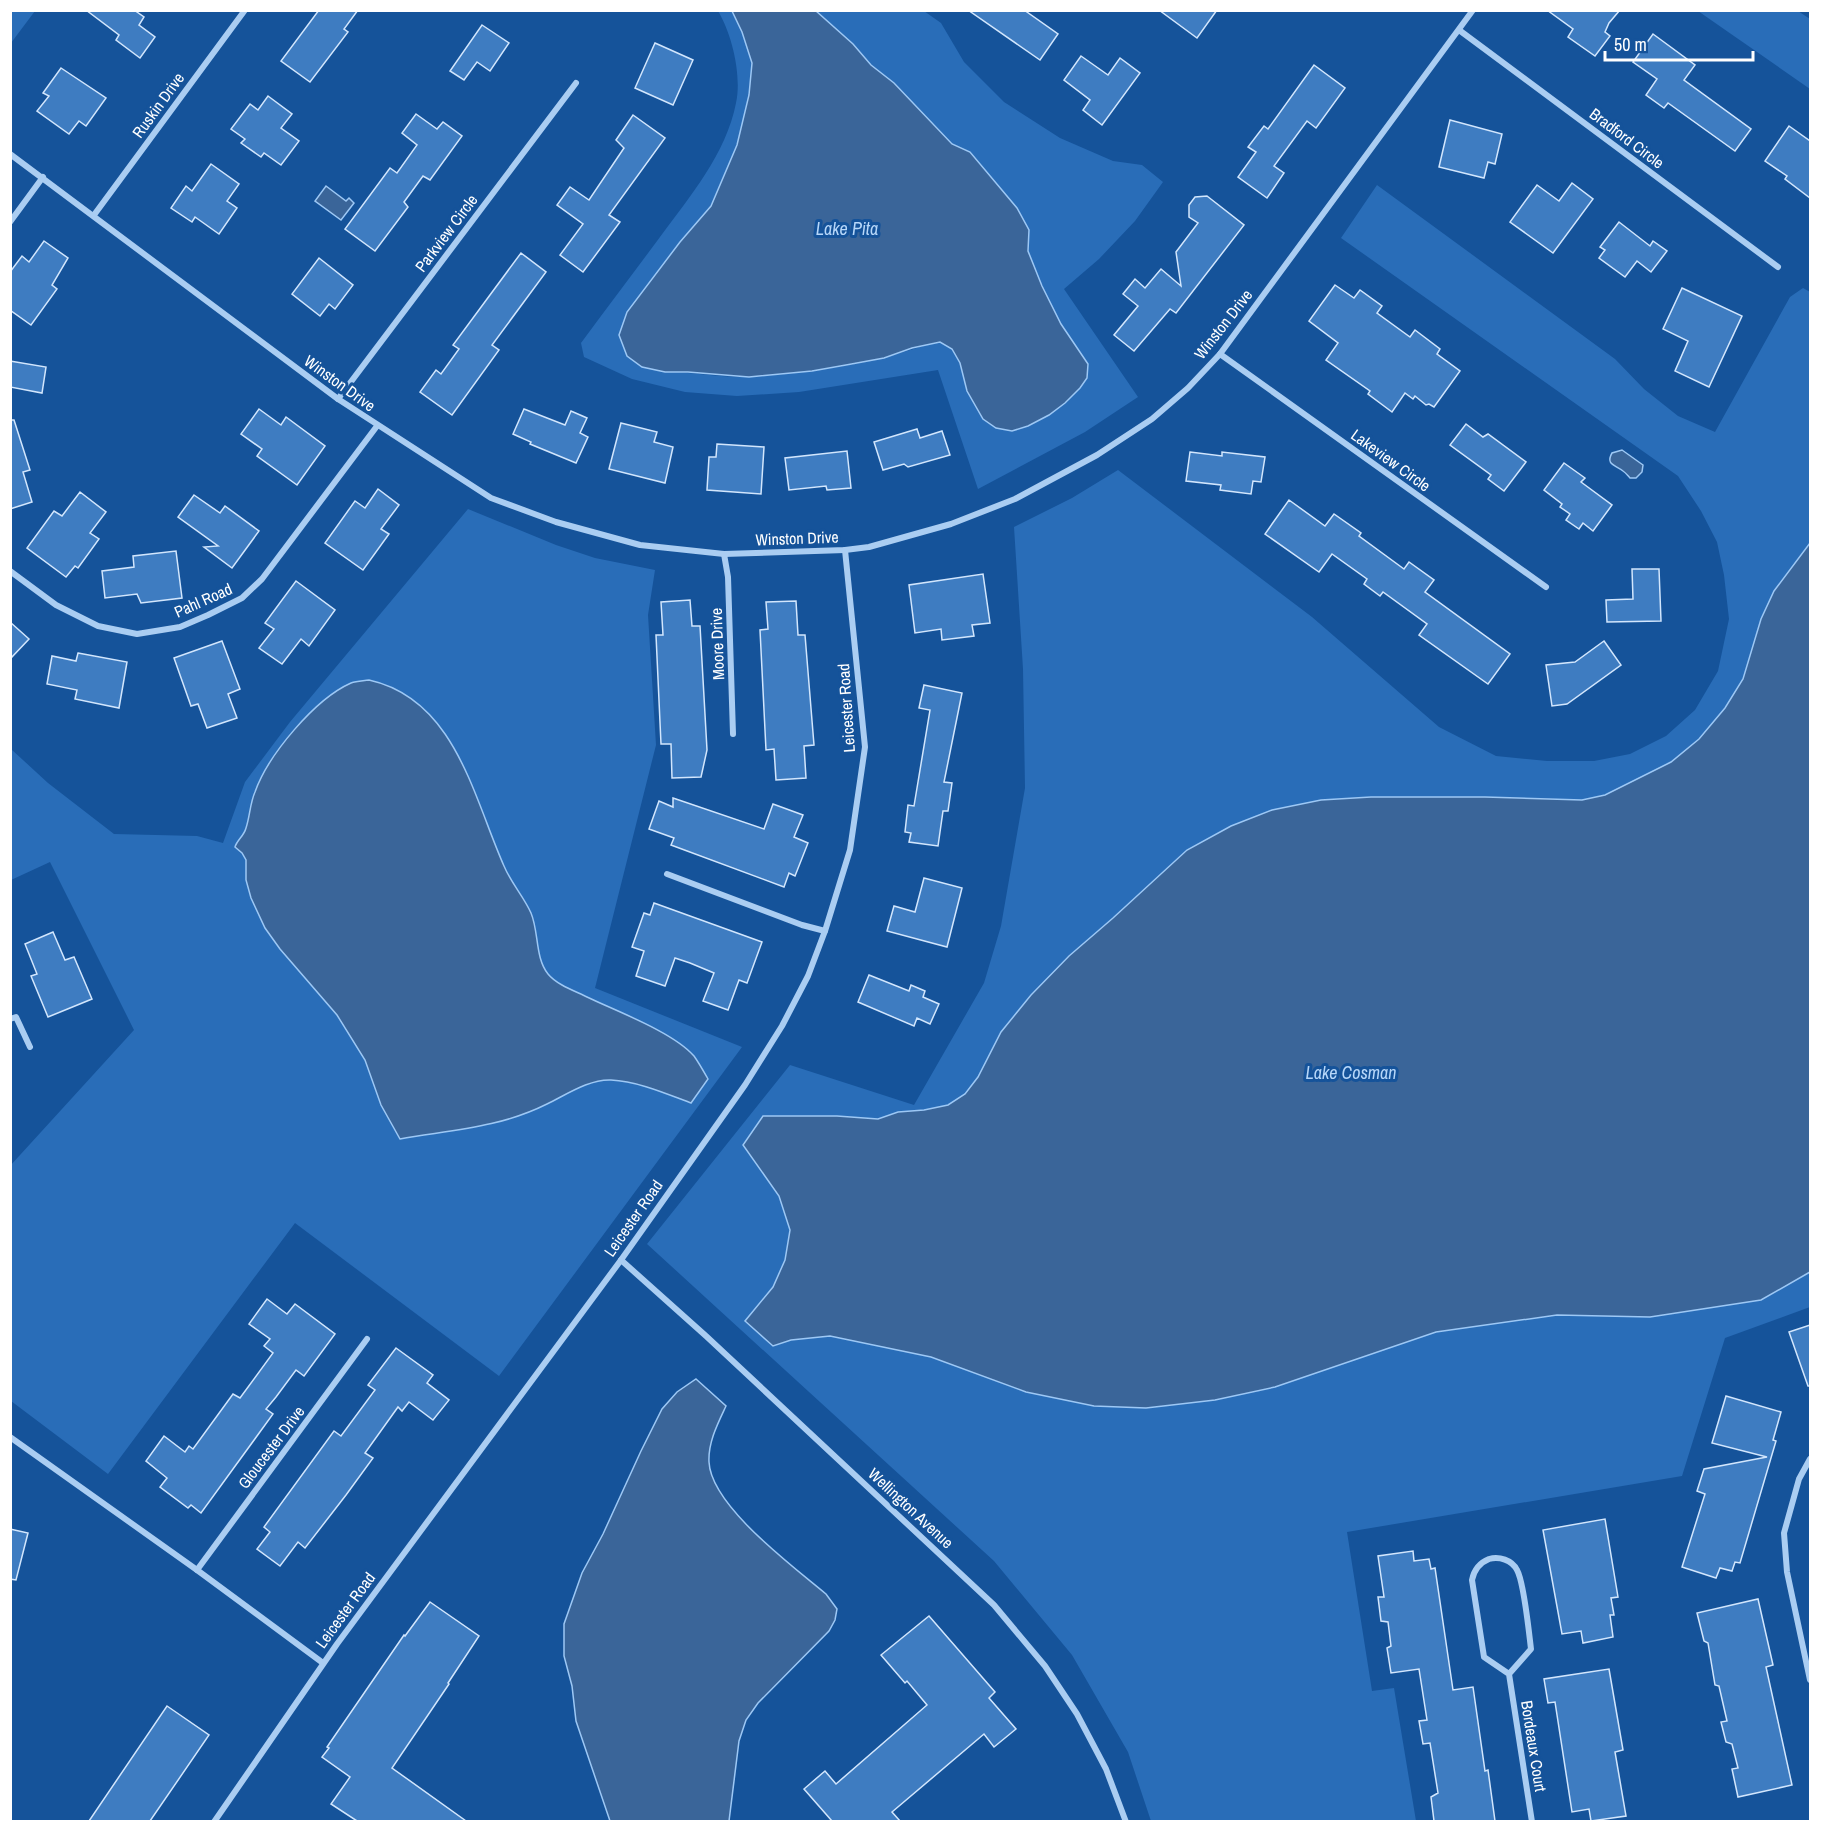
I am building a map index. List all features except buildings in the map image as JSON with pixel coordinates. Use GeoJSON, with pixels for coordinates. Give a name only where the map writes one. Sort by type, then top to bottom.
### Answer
{"type":"FeatureCollection","features":[{"type":"Feature","properties":{"kind":"street","name":"Ruskin Drive"},"geometry":{"type":"LineString","coordinates":[[94,215],[245,10]]}},
{"type":"Feature","properties":{"kind":"street","name":"Winston Drive"},"geometry":{"type":"LineString","coordinates":[[10,154],[44,177],[338,399],[492,498],[556,522],[640,544],[724,554],[845,550],[869,547],[951,524],[1015,499],[1097,455],[1152,419],[1188,388],[1220,354],[1473,10]]}},
{"type":"Feature","properties":{"kind":"street","name":"Bradford Circle"},"geometry":{"type":"LineString","coordinates":[[1459,30],[1778,267]]}},
{"type":"Feature","properties":{"kind":"street","name":"Parkview Circle"},"geometry":{"type":"LineString","coordinates":[[338,399],[576,83]]}},
{"type":"Feature","properties":{"kind":"street"},"geometry":{"type":"LineString","coordinates":[[10,222],[44,177]]}},
{"type":"Feature","properties":{"kind":"street","name":"Lakeview Circle"},"geometry":{"type":"LineString","coordinates":[[1220,354],[1546,587]]}},
{"type":"Feature","properties":{"kind":"street","name":"Pahl Road"},"geometry":{"type":"LineString","coordinates":[[10,571],[56,606],[98,626],[136,634],[180,627],[242,598],[262,579],[377,426]]}},
{"type":"Feature","properties":{"kind":"street","name":"Leicester Road"},"geometry":{"type":"LineString","coordinates":[[214,1821],[323,1664],[621,1260],[745,1085],[782,1026],[808,976],[825,931],[850,850],[865,747],[845,550]]}},
{"type":"Feature","properties":{"kind":"street","name":"Moore Drive"},"geometry":{"type":"LineString","coordinates":[[724,554],[728,577],[734,734]]}},
{"type":"Feature","properties":{"kind":"street"},"geometry":{"type":"LineString","coordinates":[[667,874],[802,925],[825,931]]}},
{"type":"Feature","properties":{"kind":"street"},"geometry":{"type":"LineString","coordinates":[[10,1019],[16,1017],[30,1047]]}},
{"type":"Feature","properties":{"kind":"street","name":"Wellington Avenue"},"geometry":{"type":"LineString","coordinates":[[621,1260],[706,1336],[994,1605],[1045,1666],[1077,1714],[1106,1769],[1126,1821]]}},
{"type":"Feature","properties":{"kind":"street","name":"Gloucester Drive"},"geometry":{"type":"LineString","coordinates":[[197,1570],[367,1340]]}},
{"type":"Feature","properties":{"kind":"street"},"geometry":{"type":"LineString","coordinates":[[10,1437],[197,1570],[323,1664]]}},
{"type":"Feature","properties":{"kind":"street"},"geometry":{"type":"LineString","coordinates":[[1810,1459],[1799,1479],[1784,1533],[1787,1572],[1810,1680]]}},
{"type":"Feature","properties":{"kind":"street"},"geometry":{"type":"LineString","coordinates":[[1493,1558],[1509,1561],[1519,1573],[1532,1649],[1509,1674],[1484,1657],[1472,1580],[1473,1572],[1478,1565],[1493,1558]]}},
{"type":"Feature","properties":{"kind":"street","name":"Bordeaux Court"},"geometry":{"type":"LineString","coordinates":[[1509,1674],[1532,1821]]}},
{"type":"Feature","properties":{"kind":"shaded area"},"geometry":{"type":"Polygon","coordinates":[[[10,11],[35,11],[11,43],[10,11]]]}},
{"type":"Feature","properties":{"kind":"shaded area"},"geometry":{"type":"Polygon","coordinates":[[[718,11],[732,11],[742,32],[752,63],[749,95],[737,145],[711,205],[680,242],[665,372],[740,377],[784,374],[867,362],[940,342],[952,349],[960,363],[967,391],[1028,426],[1056,409],[1080,388],[1061,324],[1028,251],[1029,230],[970,152],[952,145],[894,83],[871,65],[853,44],[816,11],[924,11],[941,23],[964,62],[1004,102],[1060,138],[1113,161],[1142,165],[1163,182],[1135,221],[1099,259],[1064,289],[1138,397],[1085,432],[978,489],[938,370],[799,392],[737,396],[685,392],[632,379],[584,357],[581,343],[706,174],[731,122],[738,92],[737,68],[728,31],[718,11]]]}},
{"type":"Feature","properties":{"kind":"shaded area"},"geometry":{"type":"Polygon","coordinates":[[[1698,11],[1798,11],[1810,19],[1810,89],[1698,11]]]}},
{"type":"Feature","properties":{"kind":"shaded area"},"geometry":{"type":"Polygon","coordinates":[[[1377,185],[1615,359],[1644,389],[1678,416],[1715,432],[1790,297],[1803,288],[1810,292],[1810,543],[1774,591],[1761,619],[1743,679],[1725,708],[1699,739],[1671,762],[1605,795],[1582,800],[1371,797],[1322,800],[1272,810],[1232,826],[1187,850],[1068,956],[1031,994],[1001,1032],[978,1077],[965,1094],[948,1105],[898,1112],[879,1119],[837,1116],[764,1116],[743,1144],[779,1196],[790,1230],[785,1260],[773,1287],[745,1321],[773,1346],[791,1340],[830,1336],[931,1357],[1026,1392],[1094,1406],[1146,1408],[1215,1400],[1275,1387],[1436,1332],[1557,1315],[1650,1317],[1761,1300],[1810,1272],[1810,1307],[1725,1338],[1682,1476],[1347,1532],[1372,1691],[1394,1688],[1416,1821],[1151,1821],[1128,1752],[1072,1655],[994,1561],[647,1244],[790,1065],[914,1105],[984,983],[1001,926],[1025,788],[1023,669],[1014,527],[1072,498],[1118,470],[1312,617],[1439,727],[1496,756],[1547,761],[1594,761],[1630,754],[1666,736],[1695,710],[1718,671],[1729,619],[1724,575],[1717,542],[1701,511],[1678,476],[1341,238],[1377,185]]]}},
{"type":"Feature","properties":{"kind":"shaded area"},"geometry":{"type":"Polygon","coordinates":[[[468,509],[556,545],[595,558],[655,570],[648,615],[656,745],[595,988],[742,1047],[499,1376],[295,1223],[108,1474],[11,1401],[10,1166],[134,1030],[50,862],[11,880],[11,749],[48,783],[114,834],[197,836],[223,843],[245,782],[290,722],[468,509]]]}},
{"type":"Feature","properties":{"kind":"water","name":"Lake Pita"},"geometry":{"type":"Polygon","coordinates":[[[732,11],[816,11],[853,44],[871,65],[894,83],[952,144],[970,152],[1017,208],[1029,230],[1028,251],[1042,286],[1061,324],[1088,364],[1087,378],[1065,403],[1028,426],[1012,431],[996,428],[983,419],[967,391],[960,363],[952,349],[940,342],[912,348],[884,358],[846,365],[749,377],[665,372],[642,367],[627,356],[619,335],[627,312],[680,242],[711,206],[737,145],[749,95],[752,63],[732,11]]]}},
{"type":"Feature","properties":{"kind":"water"},"geometry":{"type":"Polygon","coordinates":[[[326,186],[346,201],[349,198],[354,203],[341,220],[315,201],[326,186]]]}},
{"type":"Feature","properties":{"kind":"water"},"geometry":{"type":"Polygon","coordinates":[[[1622,450],[1643,465],[1642,472],[1636,478],[1630,478],[1610,460],[1612,453],[1622,450]]]}},
{"type":"Feature","properties":{"kind":"water","name":"Lake Cosman"},"geometry":{"type":"Polygon","coordinates":[[[1810,543],[1810,1272],[1761,1300],[1650,1317],[1557,1315],[1436,1332],[1275,1387],[1215,1400],[1146,1408],[1094,1406],[1026,1392],[931,1357],[830,1336],[791,1340],[773,1346],[745,1321],[773,1287],[785,1260],[790,1230],[779,1196],[743,1145],[763,1116],[837,1116],[878,1119],[898,1112],[948,1105],[965,1094],[978,1077],[1001,1032],[1031,995],[1069,956],[1187,850],[1231,826],[1272,810],[1321,800],[1371,797],[1582,800],[1605,795],[1671,762],[1699,739],[1725,708],[1743,679],[1761,619],[1774,591],[1810,543]]]}},
{"type":"Feature","properties":{"kind":"water"},"geometry":{"type":"Polygon","coordinates":[[[369,680],[398,691],[422,707],[441,729],[457,754],[507,872],[531,913],[539,953],[548,974],[566,987],[659,1030],[685,1047],[694,1056],[708,1079],[691,1103],[641,1085],[603,1080],[586,1085],[511,1118],[475,1127],[400,1139],[381,1105],[365,1060],[337,1015],[280,949],[265,928],[251,898],[246,880],[246,860],[235,847],[245,831],[253,796],[261,777],[294,730],[337,691],[351,683],[369,680]]]}},
{"type":"Feature","properties":{"kind":"water"},"geometry":{"type":"Polygon","coordinates":[[[696,1379],[726,1406],[710,1447],[709,1462],[713,1479],[738,1516],[775,1552],[826,1594],[837,1609],[835,1620],[829,1631],[758,1703],[746,1720],[739,1741],[729,1821],[610,1821],[576,1721],[572,1686],[564,1656],[564,1624],[582,1573],[662,1409],[677,1392],[696,1379]]]}}]}
